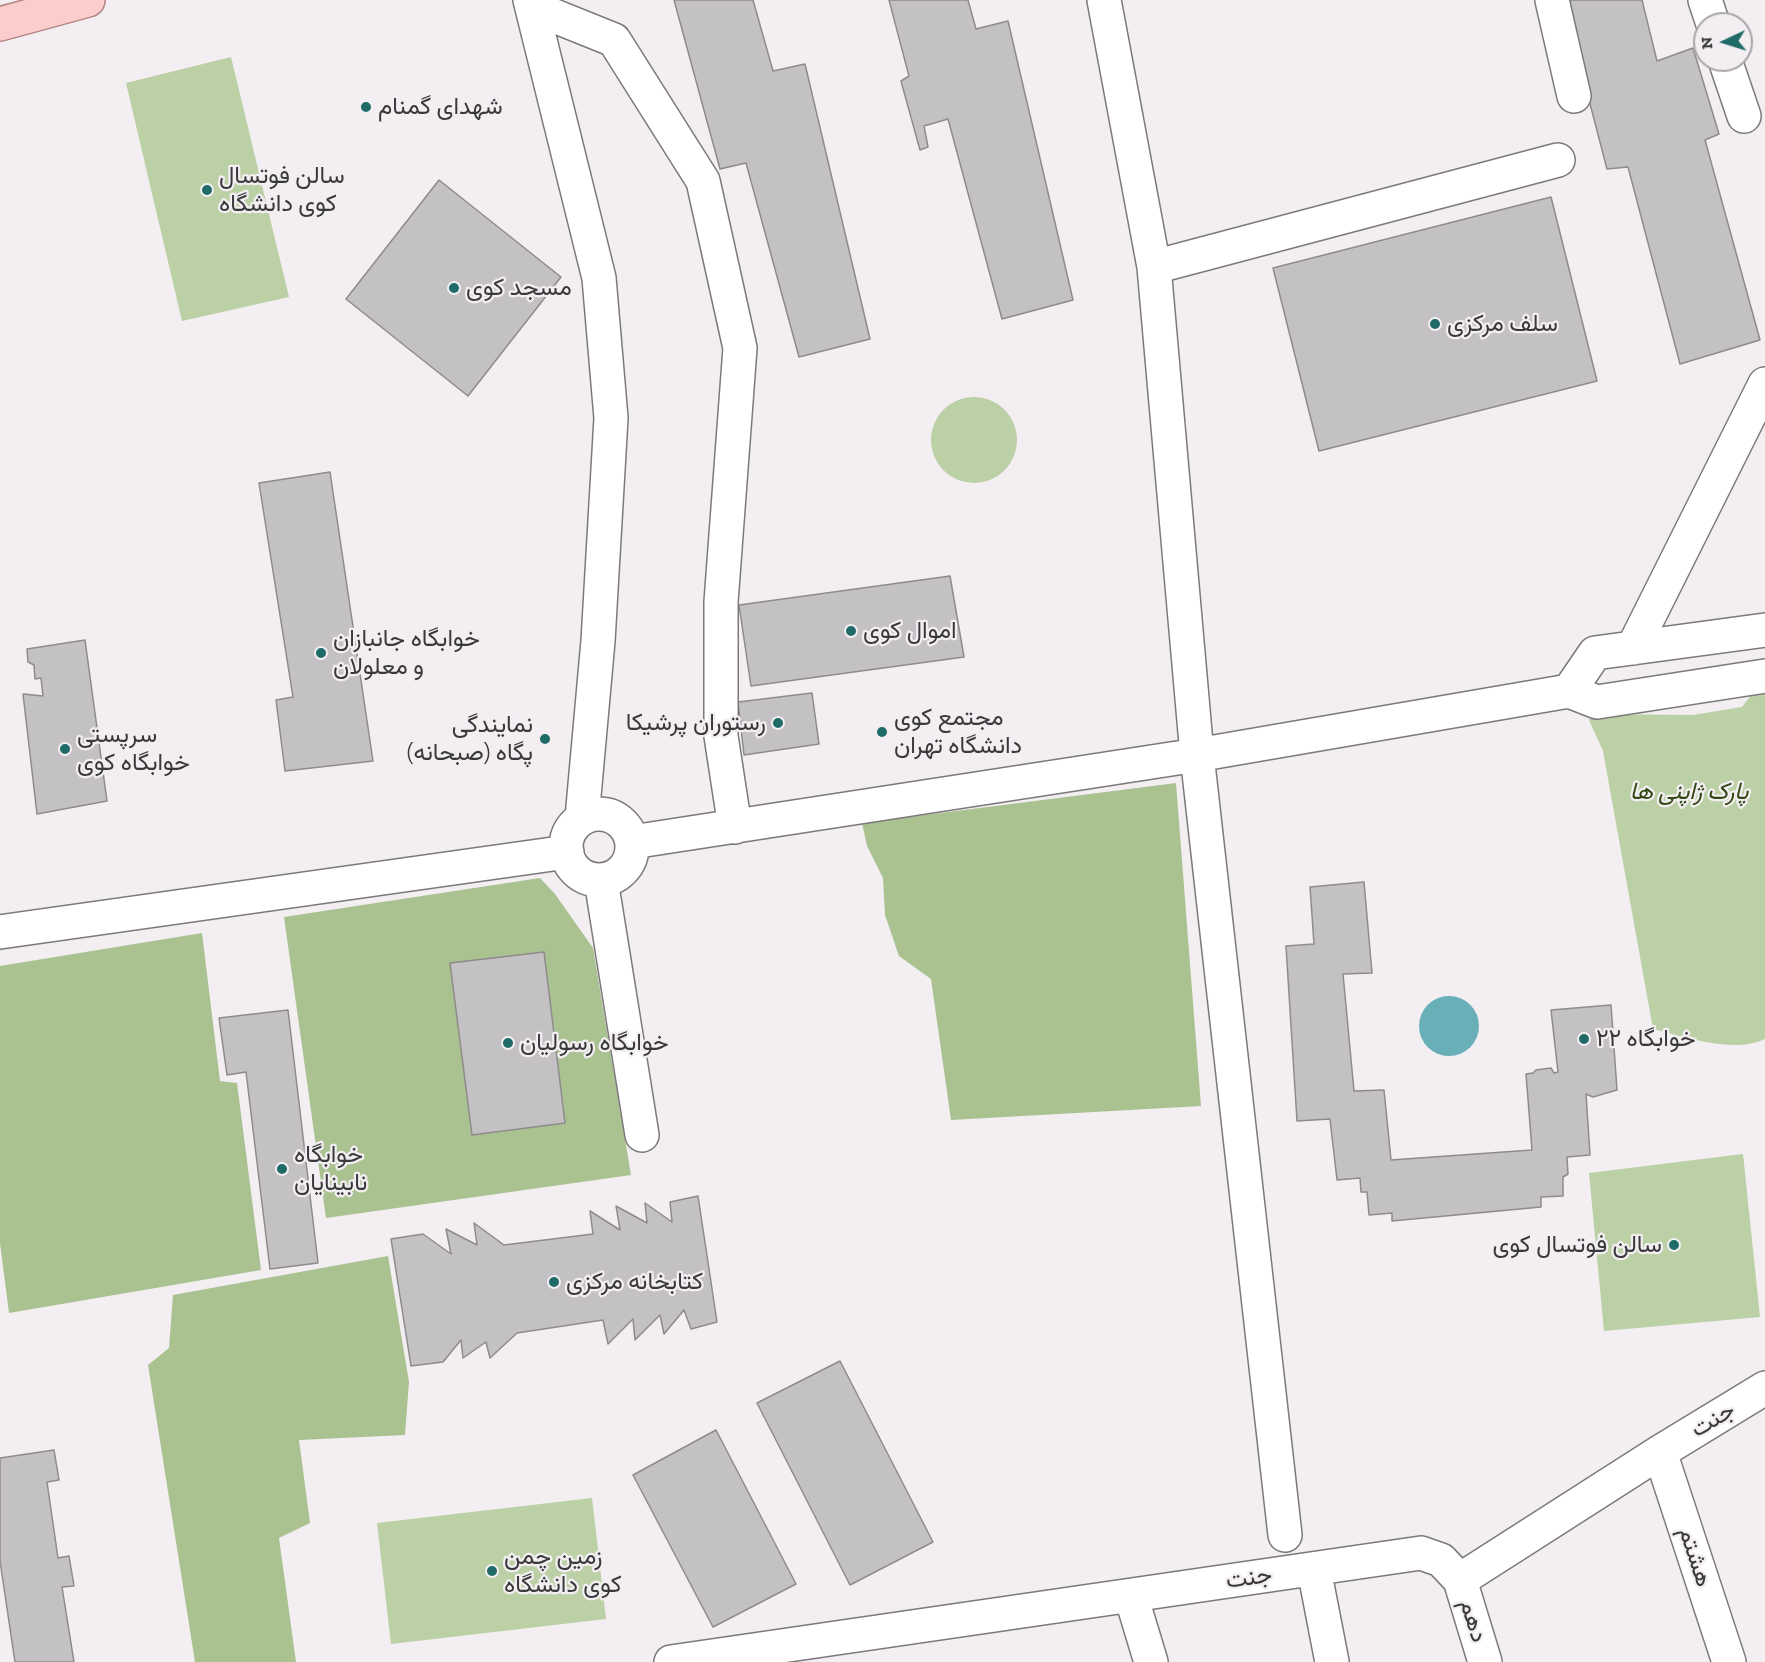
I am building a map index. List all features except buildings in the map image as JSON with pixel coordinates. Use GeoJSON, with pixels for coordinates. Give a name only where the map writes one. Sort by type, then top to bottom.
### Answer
{"type":"FeatureCollection","features":[{"type":"Feature","properties":{"kind":"main road"},"geometry":{"type":"LineString","coordinates":[[0,24],[55,4],[88,0]]}},
{"type":"Feature","properties":{"kind":"street"},"geometry":{"type":"LineString","coordinates":[[1104,0],[1154,267],[1197,754],[1285,1535]]}},
{"type":"Feature","properties":{"kind":"street"},"geometry":{"type":"LineString","coordinates":[[1552,0],[1574,96]]}},
{"type":"Feature","properties":{"kind":"street"},"geometry":{"type":"LineString","coordinates":[[531,3],[599,278],[611,418],[598,641],[582,818]]}},
{"type":"Feature","properties":{"kind":"street"},"geometry":{"type":"LineString","coordinates":[[531,3],[614,40],[703,181],[740,348],[721,602],[721,736],[735,827]]}},
{"type":"Feature","properties":{"kind":"street"},"geometry":{"type":"LineString","coordinates":[[1729,72],[1744,116]]}},
{"type":"Feature","properties":{"kind":"street"},"geometry":{"type":"LineString","coordinates":[[1154,267],[1558,159]]}},
{"type":"Feature","properties":{"kind":"street"},"geometry":{"type":"LineString","coordinates":[[1633,648],[1765,384]]}},
{"type":"Feature","properties":{"kind":"street"},"geometry":{"type":"LineString","coordinates":[[1569,691],[1595,653],[1765,630]]}},
{"type":"Feature","properties":{"kind":"street"},"geometry":{"type":"LineString","coordinates":[[632,842],[1197,754],[1569,691],[1597,702],[1765,676]]}},
{"type":"Feature","properties":{"kind":"street"},"geometry":{"type":"LineString","coordinates":[[592,814],[613,817],[622,823],[629,832],[632,842],[632,853],[628,864],[612,878],[601,880],[590,879],[580,874],[572,866],[567,852],[568,835],[582,818],[592,814]]}},
{"type":"Feature","properties":{"kind":"street"},"geometry":{"type":"LineString","coordinates":[[0,932],[567,852]]}},
{"type":"Feature","properties":{"kind":"street"},"geometry":{"type":"LineString","coordinates":[[601,880],[642,1135]]}},
{"type":"Feature","properties":{"kind":"street","name":"جنت"},"geometry":{"type":"LineString","coordinates":[[671,1662],[844,1650],[1131,1596],[1422,1553],[1441,1560],[1460,1580],[1765,1388]]}},
{"type":"Feature","properties":{"kind":"street","name":"هشتم"},"geometry":{"type":"LineString","coordinates":[[1660,1452],[1729,1662]]}},
{"type":"Feature","properties":{"kind":"street"},"geometry":{"type":"LineString","coordinates":[[1314,1569],[1332,1662]]}},
{"type":"Feature","properties":{"kind":"street","name":"دهم"},"geometry":{"type":"LineString","coordinates":[[1460,1580],[1485,1662]]}},
{"type":"Feature","properties":{"kind":"street"},"geometry":{"type":"LineString","coordinates":[[1131,1596],[1150,1662]]}},
{"type":"Feature","properties":{"kind":"green space","name":"سالن فوتسال کوی دانشگاه"},"geometry":{"type":"Polygon","coordinates":[[[231,57],[289,297],[182,321],[126,83],[231,57]]]}},
{"type":"Feature","properties":{"kind":"green space"},"geometry":{"type":"Polygon","coordinates":[[[974,397],[991,400],[1005,409],[1014,423],[1017,440],[1014,457],[1005,471],[991,480],[974,483],[957,480],[943,471],[934,457],[931,440],[934,423],[943,409],[957,400],[974,397]]]}},
{"type":"Feature","properties":{"kind":"green space","name":"پارک ژاپنی ها"},"geometry":{"type":"Polygon","coordinates":[[[1765,691],[1765,1039],[1739,1045],[1709,1043],[1653,1029],[1603,751],[1589,720],[1594,714],[1693,715],[1742,707],[1752,694],[1765,691]]]}},
{"type":"Feature","properties":{"kind":"green space"},"geometry":{"type":"Polygon","coordinates":[[[1176,783],[1201,1106],[951,1120],[931,979],[899,956],[885,915],[883,878],[867,846],[862,823],[1176,783]]]}},
{"type":"Feature","properties":{"kind":"green space"},"geometry":{"type":"Polygon","coordinates":[[[540,878],[555,894],[593,948],[631,1175],[326,1218],[284,917],[540,878]]]}},
{"type":"Feature","properties":{"kind":"green space"},"geometry":{"type":"Polygon","coordinates":[[[202,933],[220,1081],[237,1083],[261,1270],[9,1313],[0,1243],[0,966],[202,933]]]}},
{"type":"Feature","properties":{"kind":"green space","name":"سالن فوتسال کوی"},"geometry":{"type":"Polygon","coordinates":[[[1743,1154],[1760,1317],[1604,1331],[1589,1173],[1743,1154]]]}},
{"type":"Feature","properties":{"kind":"green space"},"geometry":{"type":"Polygon","coordinates":[[[388,1256],[409,1382],[405,1435],[299,1440],[310,1523],[279,1538],[296,1662],[195,1662],[148,1365],[169,1348],[173,1295],[388,1256]]]}},
{"type":"Feature","properties":{"kind":"green space","name":"زمین چمن کوی دانشگاه"},"geometry":{"type":"Polygon","coordinates":[[[592,1498],[606,1619],[391,1644],[377,1523],[592,1498]]]}},
{"type":"Feature","properties":{"kind":"water"},"geometry":{"type":"Polygon","coordinates":[[[1449,996],[1466,1001],[1474,1009],[1479,1026],[1474,1043],[1466,1051],[1449,1056],[1432,1051],[1424,1043],[1419,1026],[1424,1009],[1432,1001],[1449,996]]]}},
{"type":"Feature","properties":{"kind":"place","name":"شهدای گمنام"},"geometry":{"type":"Point","coordinates":[366,107]}},
{"type":"Feature","properties":{"kind":"place","name":"سالن فوتسال کوی دانشگاه"},"geometry":{"type":"Point","coordinates":[207,190]}},
{"type":"Feature","properties":{"kind":"place","name":"مسجد کوی"},"geometry":{"type":"Point","coordinates":[454,288]}},
{"type":"Feature","properties":{"kind":"place","name":"سلف مرکزی"},"geometry":{"type":"Point","coordinates":[1435,324]}},
{"type":"Feature","properties":{"kind":"place","name":"اموال کوی"},"geometry":{"type":"Point","coordinates":[851,631]}},
{"type":"Feature","properties":{"kind":"place","name":"خوابگاه جانبازان و معلولان"},"geometry":{"type":"Point","coordinates":[321,653]}},
{"type":"Feature","properties":{"kind":"place","name":"رستوران پرشیکا"},"geometry":{"type":"Point","coordinates":[778,723]}},
{"type":"Feature","properties":{"kind":"place","name":"مجتمع کوی دانشگاه تهران"},"geometry":{"type":"Point","coordinates":[882,732]}},
{"type":"Feature","properties":{"kind":"place","name":"نمایندگی پگاه (صبحانه)"},"geometry":{"type":"Point","coordinates":[545,739]}},
{"type":"Feature","properties":{"kind":"place","name":"سرپستی خوابگاه کوی"},"geometry":{"type":"Point","coordinates":[65,749]}},
{"type":"Feature","properties":{"kind":"place","name":"خوابگاه ۲۲"},"geometry":{"type":"Point","coordinates":[1584,1039]}},
{"type":"Feature","properties":{"kind":"place","name":"خوابگاه رسولیان"},"geometry":{"type":"Point","coordinates":[508,1043]}},
{"type":"Feature","properties":{"kind":"place","name":"خوابگاه نابینایان"},"geometry":{"type":"Point","coordinates":[282,1169]}},
{"type":"Feature","properties":{"kind":"place","name":"سالن فوتسال کوی"},"geometry":{"type":"Point","coordinates":[1674,1245]}},
{"type":"Feature","properties":{"kind":"place","name":"کتابخانه مرکزی"},"geometry":{"type":"Point","coordinates":[554,1282]}},
{"type":"Feature","properties":{"kind":"place","name":"زمین چمن کوی دانشگاه"},"geometry":{"type":"Point","coordinates":[492,1571]}}]}
